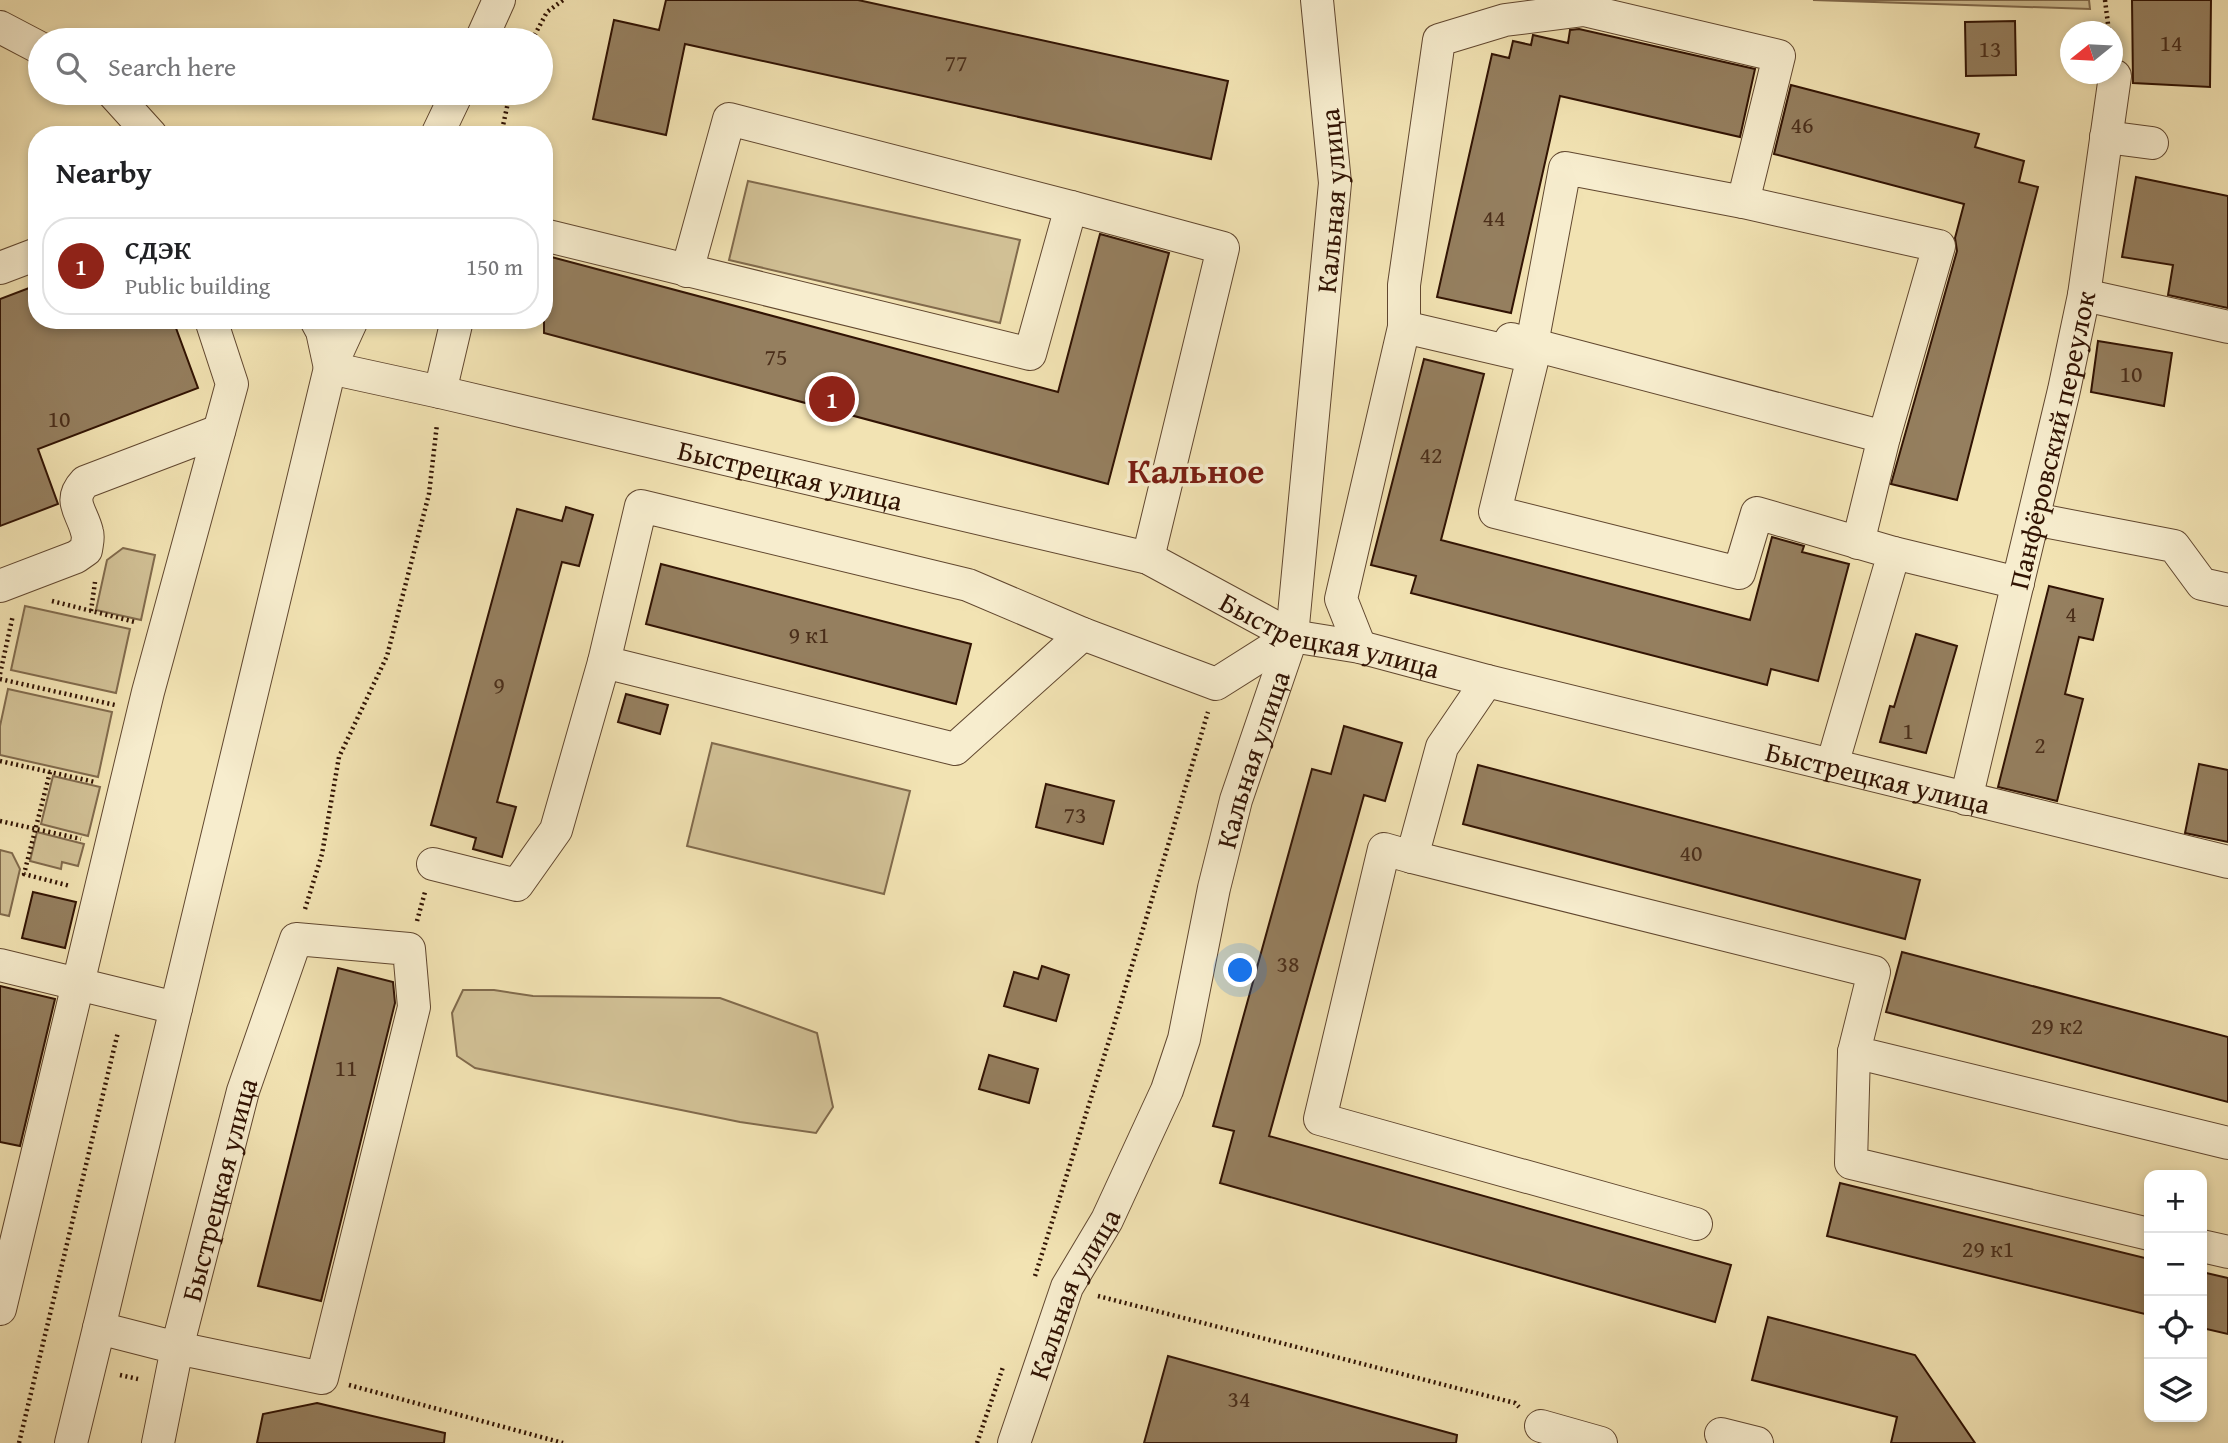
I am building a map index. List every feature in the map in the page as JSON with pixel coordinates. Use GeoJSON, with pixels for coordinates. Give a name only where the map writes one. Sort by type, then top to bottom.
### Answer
{"type":"FeatureCollection","features":[{"type":"Feature","properties":{"kind":"street"},"geometry":{"type":"LineString","coordinates":[[486,28],[499,0]]}},
{"type":"Feature","properties":{"kind":"street","name":"Кальная улица"},"geometry":{"type":"LineString","coordinates":[[1014,1443],[1067,1287],[1107,1220],[1167,1090],[1184,1039],[1214,888],[1237,800],[1292,636],[1335,183],[1317,0]]}},
{"type":"Feature","properties":{"kind":"street"},"geometry":{"type":"LineString","coordinates":[[1360,647],[1341,599],[1404,321],[1404,285],[1439,40],[1505,20],[1584,9],[1779,57],[1743,202]]}},
{"type":"Feature","properties":{"kind":"street"},"geometry":{"type":"LineString","coordinates":[[0,27],[28,42]]}},
{"type":"Feature","properties":{"kind":"street","name":"Панфёровский переулок"},"geometry":{"type":"LineString","coordinates":[[1966,799],[2034,519],[2084,295],[2114,84]]}},
{"type":"Feature","properties":{"kind":"street"},"geometry":{"type":"LineString","coordinates":[[124,105],[143,126]]}},
{"type":"Feature","properties":{"kind":"street"},"geometry":{"type":"LineString","coordinates":[[442,126],[452,105]]}},
{"type":"Feature","properties":{"kind":"street"},"geometry":{"type":"LineString","coordinates":[[687,271],[729,119],[1071,206],[1223,248],[1148,558]]}},
{"type":"Feature","properties":{"kind":"street"},"geometry":{"type":"LineString","coordinates":[[2106,138],[2152,143]]}},
{"type":"Feature","properties":{"kind":"street"},"geometry":{"type":"LineString","coordinates":[[1532,344],[1565,168],[1743,202],[1938,246],[1884,437],[1858,543]]}},
{"type":"Feature","properties":{"kind":"street"},"geometry":{"type":"LineString","coordinates":[[553,237],[1030,354],[1071,206]]}},
{"type":"Feature","properties":{"kind":"street"},"geometry":{"type":"LineString","coordinates":[[0,268],[28,257]]}},
{"type":"Feature","properties":{"kind":"street"},"geometry":{"type":"LineString","coordinates":[[2084,295],[2228,327]]}},
{"type":"Feature","properties":{"kind":"street"},"geometry":{"type":"LineString","coordinates":[[1404,321],[1532,344],[1884,437]]}},
{"type":"Feature","properties":{"kind":"street"},"geometry":{"type":"LineString","coordinates":[[1404,321],[1533,357],[1495,512],[1739,573],[1757,513],[1894,553],[2018,583]]}},
{"type":"Feature","properties":{"kind":"street"},"geometry":{"type":"LineString","coordinates":[[0,1309],[148,692],[232,384],[214,329]]}},
{"type":"Feature","properties":{"kind":"street"},"geometry":{"type":"LineString","coordinates":[[321,329],[330,368]]}},
{"type":"Feature","properties":{"kind":"street"},"geometry":{"type":"LineString","coordinates":[[71,1443],[330,368],[348,329]]}},
{"type":"Feature","properties":{"kind":"street"},"geometry":{"type":"LineString","coordinates":[[440,391],[455,329]]}},
{"type":"Feature","properties":{"kind":"street","name":"Быстрецкая улица"},"geometry":{"type":"LineString","coordinates":[[330,368],[440,391],[1148,558],[1292,636],[1360,647],[1487,681],[2228,862]]}},
{"type":"Feature","properties":{"kind":"street"},"geometry":{"type":"LineString","coordinates":[[7,597],[86,550],[89,535],[76,502],[77,490],[85,482],[219,431]]}},
{"type":"Feature","properties":{"kind":"street"},"geometry":{"type":"LineString","coordinates":[[433,864],[517,885],[556,830],[604,662],[641,506],[968,585],[1083,634],[1216,684],[1292,636]]}},
{"type":"Feature","properties":{"kind":"street"},"geometry":{"type":"LineString","coordinates":[[2034,519],[2174,546],[2202,584],[2228,590]]}},
{"type":"Feature","properties":{"kind":"street"},"geometry":{"type":"LineString","coordinates":[[1832,765],[1894,553]]}},
{"type":"Feature","properties":{"kind":"street"},"geometry":{"type":"LineString","coordinates":[[604,662],[955,749],[1083,634]]}},
{"type":"Feature","properties":{"kind":"street"},"geometry":{"type":"LineString","coordinates":[[1412,857],[1442,747],[1487,681]]}},
{"type":"Feature","properties":{"kind":"street"},"geometry":{"type":"LineString","coordinates":[[1696,1224],[1320,1119],[1384,849],[1874,972],[1854,1052],[1851,1163],[2145,1233]]}},
{"type":"Feature","properties":{"kind":"street"},"geometry":{"type":"LineString","coordinates":[[99,1328],[177,1348],[322,1378],[414,1007],[409,948],[296,939]]}},
{"type":"Feature","properties":{"kind":"street","name":"Быстрецкая улица"},"geometry":{"type":"LineString","coordinates":[[158,1443],[177,1348],[243,1091],[296,939]]}},
{"type":"Feature","properties":{"kind":"street"},"geometry":{"type":"LineString","coordinates":[[0,965],[176,1008]]}},
{"type":"Feature","properties":{"kind":"street"},"geometry":{"type":"LineString","coordinates":[[1854,1052],[2228,1143]]}},
{"type":"Feature","properties":{"kind":"street"},"geometry":{"type":"LineString","coordinates":[[2207,1247],[2228,1252]]}},
{"type":"Feature","properties":{"kind":"street"},"geometry":{"type":"LineString","coordinates":[[1541,1426],[1601,1443]]}},
{"type":"Feature","properties":{"kind":"street"},"geometry":{"type":"LineString","coordinates":[[1721,1434],[1757,1443]]}},
{"type":"Feature","properties":{"kind":"path"},"geometry":{"type":"LineString","coordinates":[[538,28],[547,12],[563,0]]}},
{"type":"Feature","properties":{"kind":"path"},"geometry":{"type":"LineString","coordinates":[[2105,0],[2108,21]]}},
{"type":"Feature","properties":{"kind":"path"},"geometry":{"type":"LineString","coordinates":[[503,126],[507,105]]}},
{"type":"Feature","properties":{"kind":"path"},"geometry":{"type":"LineString","coordinates":[[296,939],[321,854],[339,757],[387,656],[429,494],[440,391]]}},
{"type":"Feature","properties":{"kind":"path"},"geometry":{"type":"LineString","coordinates":[[91,611],[96,575]]}},
{"type":"Feature","properties":{"kind":"path"},"geometry":{"type":"LineString","coordinates":[[7,597],[0,677],[123,706]]}},
{"type":"Feature","properties":{"kind":"path"},"geometry":{"type":"LineString","coordinates":[[43,599],[144,624]]}},
{"type":"Feature","properties":{"kind":"path"},"geometry":{"type":"LineString","coordinates":[[1034,1278],[1119,1009],[1216,684]]}},
{"type":"Feature","properties":{"kind":"path"},"geometry":{"type":"LineString","coordinates":[[0,761],[103,784]]}},
{"type":"Feature","properties":{"kind":"path"},"geometry":{"type":"LineString","coordinates":[[50,772],[24,874],[77,888]]}},
{"type":"Feature","properties":{"kind":"path"},"geometry":{"type":"LineString","coordinates":[[0,821],[89,841]]}},
{"type":"Feature","properties":{"kind":"path"},"geometry":{"type":"LineString","coordinates":[[409,948],[433,864]]}},
{"type":"Feature","properties":{"kind":"path"},"geometry":{"type":"LineString","coordinates":[[19,1443],[118,1032]]}},
{"type":"Feature","properties":{"kind":"path"},"geometry":{"type":"LineString","coordinates":[[1067,1287],[1515,1403],[1541,1426]]}},
{"type":"Feature","properties":{"kind":"path"},"geometry":{"type":"LineString","coordinates":[[977,1443],[1008,1354]]}},
{"type":"Feature","properties":{"kind":"path"},"geometry":{"type":"LineString","coordinates":[[322,1378],[563,1443]]}},
{"type":"Feature","properties":{"kind":"shaded area"},"geometry":{"type":"Polygon","coordinates":[[[1813,0],[2089,0],[2090,9],[1813,0]]]}},
{"type":"Feature","properties":{"kind":"shaded area"},"geometry":{"type":"Polygon","coordinates":[[[748,181],[1020,240],[1000,323],[729,260],[748,181]]]}},
{"type":"Feature","properties":{"kind":"shaded area"},"geometry":{"type":"Polygon","coordinates":[[[123,548],[155,555],[141,620],[96,610],[107,560],[123,548]]]}},
{"type":"Feature","properties":{"kind":"shaded area"},"geometry":{"type":"Polygon","coordinates":[[[25,606],[130,629],[116,693],[11,670],[25,606]]]}},
{"type":"Feature","properties":{"kind":"shaded area"},"geometry":{"type":"Polygon","coordinates":[[[8,689],[112,712],[98,777],[0,755],[0,726],[8,689]]]}},
{"type":"Feature","properties":{"kind":"shaded area"},"geometry":{"type":"Polygon","coordinates":[[[712,743],[910,791],[884,894],[687,846],[712,743]]]}},
{"type":"Feature","properties":{"kind":"shaded area"},"geometry":{"type":"Polygon","coordinates":[[[53,776],[100,787],[88,836],[41,824],[53,776]]]}},
{"type":"Feature","properties":{"kind":"shaded area"},"geometry":{"type":"Polygon","coordinates":[[[37,832],[84,844],[78,866],[62,862],[61,869],[30,861],[37,832]]]}},
{"type":"Feature","properties":{"kind":"shaded area"},"geometry":{"type":"Polygon","coordinates":[[[0,850],[12,853],[20,869],[9,916],[0,914],[0,850]]]}},
{"type":"Feature","properties":{"kind":"shaded area"},"geometry":{"type":"Polygon","coordinates":[[[463,990],[494,990],[533,996],[720,998],[817,1033],[833,1107],[816,1133],[740,1122],[475,1068],[457,1056],[452,1013],[463,990]]]}},
{"type":"Feature","properties":{"kind":"building"},"geometry":{"type":"Polygon","coordinates":[[[666,0],[858,0],[1228,81],[1211,159],[685,44],[666,135],[593,119],[614,20],[659,30],[666,0]]]}},
{"type":"Feature","properties":{"kind":"building"},"geometry":{"type":"Polygon","coordinates":[[[2132,0],[2211,0],[2210,87],[2133,83],[2132,0]]]}},
{"type":"Feature","properties":{"kind":"building"},"geometry":{"type":"Polygon","coordinates":[[[2015,21],[2016,75],[1966,76],[1965,22],[2015,21]]]}},
{"type":"Feature","properties":{"kind":"building"},"geometry":{"type":"Polygon","coordinates":[[[1579,29],[1755,69],[1740,137],[1560,96],[1511,313],[1437,297],[1492,54],[1509,58],[1513,41],[1531,45],[1533,35],[1568,43],[1570,30],[1579,29]]]}},
{"type":"Feature","properties":{"kind":"building"},"geometry":{"type":"Polygon","coordinates":[[[1791,85],[1979,134],[1975,147],[2024,161],[2019,182],[2038,187],[1957,500],[1891,484],[1957,251],[1955,238],[1964,204],[1774,154],[1791,85]]]}},
{"type":"Feature","properties":{"kind":"building"},"geometry":{"type":"Polygon","coordinates":[[[2136,177],[2228,196],[2228,308],[2168,295],[2173,265],[2122,257],[2136,177]]]}},
{"type":"Feature","properties":{"kind":"building"},"geometry":{"type":"Polygon","coordinates":[[[1100,234],[1169,253],[1108,484],[544,333],[544,329],[553,329],[553,257],[1058,392],[1100,234]]]}},
{"type":"Feature","properties":{"kind":"building"},"geometry":{"type":"Polygon","coordinates":[[[28,288],[28,329],[176,329],[198,388],[38,449],[58,504],[0,526],[0,299],[28,288]]]}},
{"type":"Feature","properties":{"kind":"building"},"geometry":{"type":"Polygon","coordinates":[[[2098,341],[2172,353],[2164,406],[2091,392],[2098,341]]]}},
{"type":"Feature","properties":{"kind":"building"},"geometry":{"type":"Polygon","coordinates":[[[1424,359],[1484,374],[1441,540],[1750,620],[1772,537],[1804,546],[1802,552],[1849,564],[1818,681],[1771,669],[1767,685],[1411,593],[1416,576],[1371,565],[1424,359]]]}},
{"type":"Feature","properties":{"kind":"building"},"geometry":{"type":"Polygon","coordinates":[[[566,507],[593,515],[579,566],[562,562],[497,802],[516,807],[502,857],[473,849],[476,838],[431,825],[517,509],[562,521],[566,507]]]}},
{"type":"Feature","properties":{"kind":"building"},"geometry":{"type":"Polygon","coordinates":[[[661,564],[971,644],[956,704],[646,624],[661,564]]]}},
{"type":"Feature","properties":{"kind":"building"},"geometry":{"type":"Polygon","coordinates":[[[2049,586],[2103,599],[2093,640],[2079,637],[2065,694],[2083,699],[2057,801],[1998,787],[2049,586]]]}},
{"type":"Feature","properties":{"kind":"building"},"geometry":{"type":"Polygon","coordinates":[[[1916,634],[1957,646],[1926,753],[1880,742],[1890,706],[1894,707],[1916,634]]]}},
{"type":"Feature","properties":{"kind":"building"},"geometry":{"type":"Polygon","coordinates":[[[626,694],[668,705],[660,734],[618,722],[626,694]]]}},
{"type":"Feature","properties":{"kind":"building"},"geometry":{"type":"Polygon","coordinates":[[[1344,726],[1402,743],[1385,801],[1364,795],[1269,1136],[1731,1265],[1715,1322],[1220,1183],[1234,1131],[1213,1126],[1312,769],[1331,774],[1344,726]]]}},
{"type":"Feature","properties":{"kind":"building"},"geometry":{"type":"Polygon","coordinates":[[[2199,764],[2228,770],[2228,842],[2185,833],[2199,764]]]}},
{"type":"Feature","properties":{"kind":"building"},"geometry":{"type":"Polygon","coordinates":[[[1478,765],[1920,880],[1905,939],[1463,824],[1478,765]]]}},
{"type":"Feature","properties":{"kind":"building"},"geometry":{"type":"Polygon","coordinates":[[[1046,784],[1114,801],[1103,844],[1036,827],[1046,784]]]}},
{"type":"Feature","properties":{"kind":"building"},"geometry":{"type":"Polygon","coordinates":[[[33,892],[76,902],[65,948],[22,938],[33,892]]]}},
{"type":"Feature","properties":{"kind":"building"},"geometry":{"type":"Polygon","coordinates":[[[1902,952],[2228,1037],[2228,1102],[1886,1012],[1902,952]]]}},
{"type":"Feature","properties":{"kind":"building"},"geometry":{"type":"Polygon","coordinates":[[[1042,966],[1069,975],[1056,1021],[1004,1006],[1014,972],[1038,979],[1042,966]]]}},
{"type":"Feature","properties":{"kind":"building"},"geometry":{"type":"Polygon","coordinates":[[[338,968],[393,982],[395,1003],[321,1301],[258,1286],[338,968]]]}},
{"type":"Feature","properties":{"kind":"building"},"geometry":{"type":"Polygon","coordinates":[[[0,986],[55,999],[20,1146],[0,1142],[0,986]]]}},
{"type":"Feature","properties":{"kind":"building"},"geometry":{"type":"Polygon","coordinates":[[[989,1055],[1038,1069],[1029,1103],[979,1089],[989,1055]]]}},
{"type":"Feature","properties":{"kind":"building"},"geometry":{"type":"Polygon","coordinates":[[[1840,1183],[2144,1258],[2144,1314],[1827,1236],[1840,1183]]]}},
{"type":"Feature","properties":{"kind":"building"},"geometry":{"type":"Polygon","coordinates":[[[2207,1273],[2228,1278],[2228,1334],[2207,1329],[2207,1273]]]}},
{"type":"Feature","properties":{"kind":"building"},"geometry":{"type":"Polygon","coordinates":[[[1768,1317],[1915,1355],[1975,1443],[1891,1443],[1897,1417],[1752,1380],[1768,1317]]]}},
{"type":"Feature","properties":{"kind":"building"},"geometry":{"type":"Polygon","coordinates":[[[1168,1356],[1457,1435],[1456,1443],[1144,1443],[1168,1356]]]}},
{"type":"Feature","properties":{"kind":"building"},"geometry":{"type":"Polygon","coordinates":[[[317,1403],[445,1433],[444,1443],[257,1443],[263,1414],[317,1403]]]}},
{"type":"Feature","properties":{"kind":"place","name":"СДЭК"},"geometry":{"type":"Point","coordinates":[832,399]}},
{"type":"Feature","properties":{"kind":"district","name":"Кальное"},"geometry":{"type":"Point","coordinates":[1196,470]}}]}
